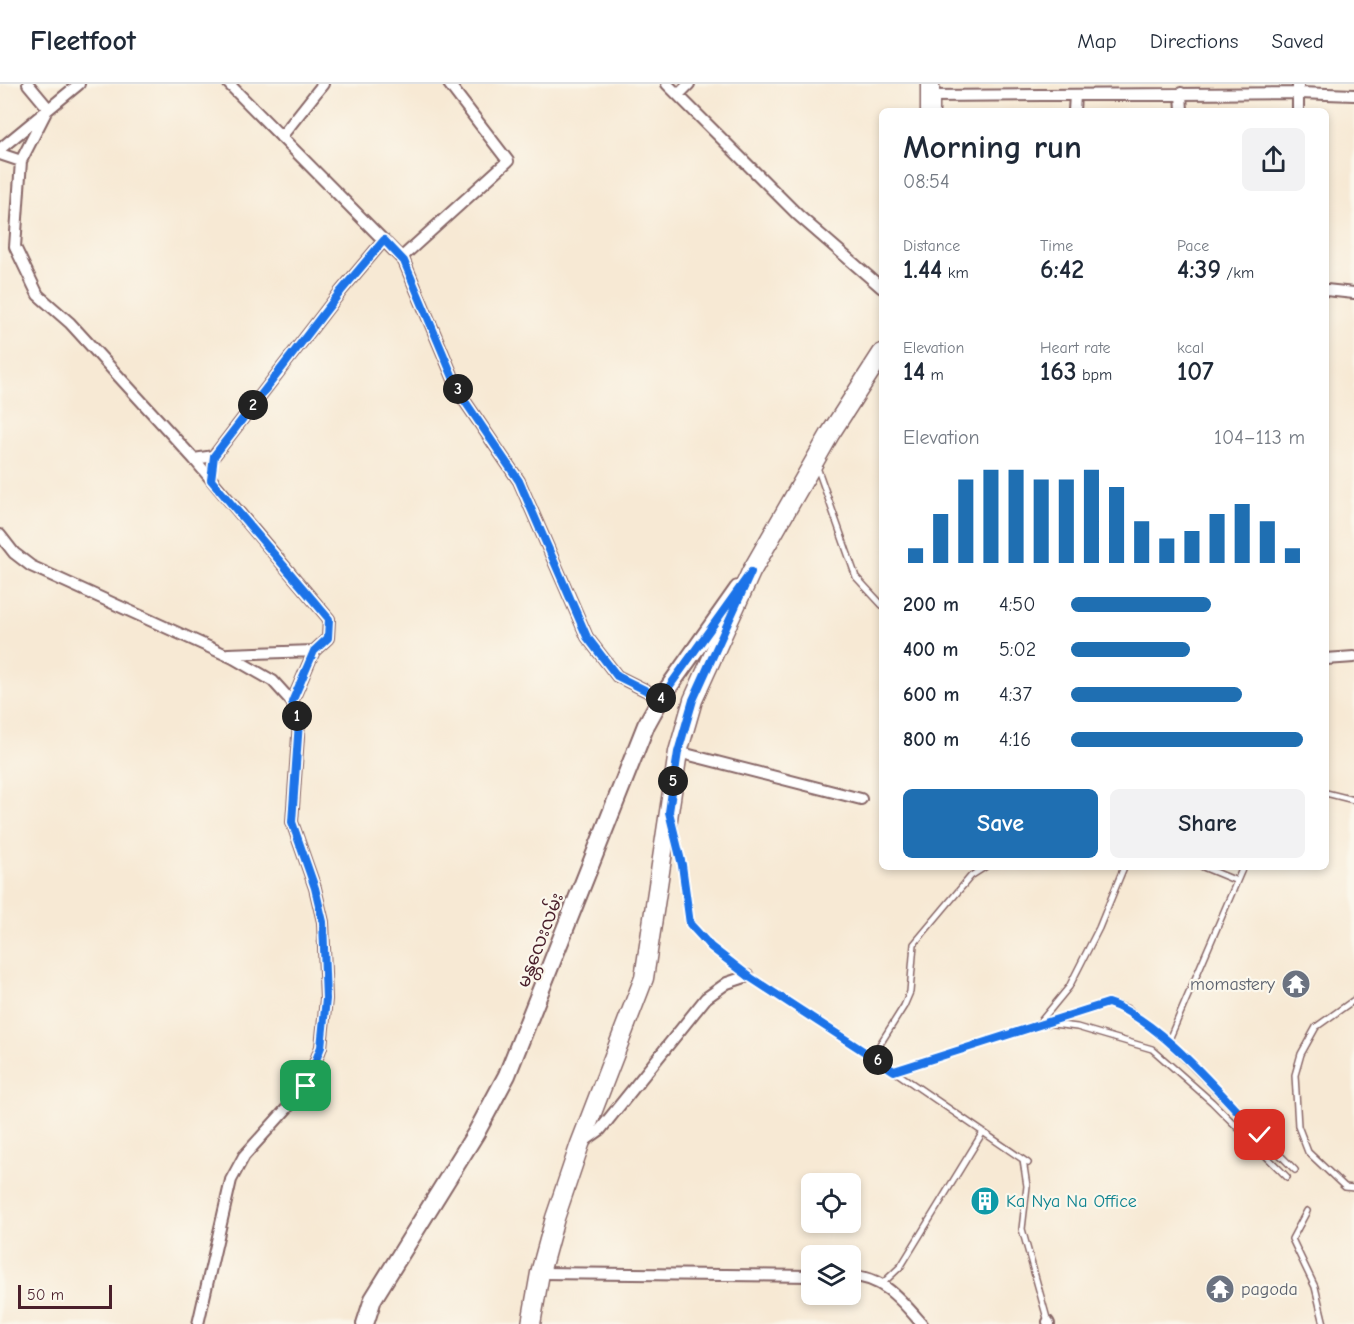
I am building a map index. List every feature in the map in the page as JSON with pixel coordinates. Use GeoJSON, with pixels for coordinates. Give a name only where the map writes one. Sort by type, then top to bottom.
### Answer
{"type":"FeatureCollection","features":[{"type":"Feature","properties":{"kind":"main road"},"geometry":{"type":"LineString","coordinates":[[531,1324],[540,1273],[580,1144],[644,978],[678,752],[693,700],[751,572],[815,460],[879,358]]}},
{"type":"Feature","properties":{"kind":"main road","name":"မန္တလေးလမ်း"},"geometry":{"type":"LineString","coordinates":[[365,1324],[373,1299],[476,1133],[507,1075],[646,725],[661,698],[751,572]]}},
{"type":"Feature","properties":{"kind":"street"},"geometry":{"type":"LineString","coordinates":[[28,84],[48,108]]}},
{"type":"Feature","properties":{"kind":"street"},"geometry":{"type":"LineString","coordinates":[[0,149],[79,84]]}},
{"type":"Feature","properties":{"kind":"street"},"geometry":{"type":"LineString","coordinates":[[229,84],[401,258],[460,394],[519,481],[587,637],[617,676],[661,698]]}},
{"type":"Feature","properties":{"kind":"street"},"geometry":{"type":"LineString","coordinates":[[281,136],[323,84]]}},
{"type":"Feature","properties":{"kind":"street"},"geometry":{"type":"LineString","coordinates":[[401,258],[508,161],[449,84]]}},
{"type":"Feature","properties":{"kind":"street"},"geometry":{"type":"LineString","coordinates":[[667,84],[798,215],[879,285]]}},
{"type":"Feature","properties":{"kind":"street"},"geometry":{"type":"LineString","coordinates":[[678,95],[689,84]]}},
{"type":"Feature","properties":{"kind":"street"},"geometry":{"type":"LineString","coordinates":[[1298,88],[1298,108]]}},
{"type":"Feature","properties":{"kind":"street"},"geometry":{"type":"LineString","coordinates":[[930,97],[1075,95],[1181,89],[1298,88],[1354,95]]}},
{"type":"Feature","properties":{"kind":"street"},"geometry":{"type":"LineString","coordinates":[[1181,89],[1182,108]]}},
{"type":"Feature","properties":{"kind":"street"},"geometry":{"type":"LineString","coordinates":[[1074,108],[1075,95]]}},
{"type":"Feature","properties":{"kind":"street"},"geometry":{"type":"LineString","coordinates":[[48,108],[21,161],[15,247],[38,295],[70,323],[194,459],[329,619],[328,638],[314,651],[292,702]]}},
{"type":"Feature","properties":{"kind":"street"},"geometry":{"type":"LineString","coordinates":[[0,154],[21,161]]}},
{"type":"Feature","properties":{"kind":"street"},"geometry":{"type":"LineString","coordinates":[[211,480],[214,456],[341,291],[384,240]]}},
{"type":"Feature","properties":{"kind":"street"},"geometry":{"type":"LineString","coordinates":[[1329,290],[1354,293]]}},
{"type":"Feature","properties":{"kind":"street"},"geometry":{"type":"LineString","coordinates":[[194,459],[214,456]]}},
{"type":"Feature","properties":{"kind":"street"},"geometry":{"type":"LineString","coordinates":[[0,535],[14,553],[31,566],[224,654],[273,681],[292,702],[299,722],[292,822],[315,888],[323,922],[326,999],[321,1047],[306,1086],[244,1156],[231,1180],[198,1324]]}},
{"type":"Feature","properties":{"kind":"street"},"geometry":{"type":"LineString","coordinates":[[224,654],[314,651]]}},
{"type":"Feature","properties":{"kind":"street"},"geometry":{"type":"LineString","coordinates":[[1329,659],[1354,657]]}},
{"type":"Feature","properties":{"kind":"street"},"geometry":{"type":"LineString","coordinates":[[678,752],[861,799]]}},
{"type":"Feature","properties":{"kind":"street"},"geometry":{"type":"LineString","coordinates":[[580,1144],[600,1130],[706,998],[727,983],[748,976]]}},
{"type":"Feature","properties":{"kind":"street"},"geometry":{"type":"LineString","coordinates":[[540,1273],[801,1276]]}},
{"type":"Feature","properties":{"kind":"street"},"geometry":{"type":"LineString","coordinates":[[861,1279],[882,1284],[896,1295],[922,1324]]}},
{"type":"Feature","properties":{"kind":"lane"},"geometry":{"type":"LineString","coordinates":[[815,460],[856,577],[879,602]]}},
{"type":"Feature","properties":{"kind":"lane"},"geometry":{"type":"LineString","coordinates":[[1329,794],[1354,801]]}},
{"type":"Feature","properties":{"kind":"lane"},"geometry":{"type":"LineString","coordinates":[[669,812],[682,865],[690,924],[711,947],[748,976],[1026,1161],[1027,1186],[1022,1229],[1048,1323]]}},
{"type":"Feature","properties":{"kind":"lane"},"geometry":{"type":"LineString","coordinates":[[872,1057],[904,1006],[910,992],[914,944],[971,876],[980,870]]}},
{"type":"Feature","properties":{"kind":"lane"},"geometry":{"type":"LineString","coordinates":[[1040,1022],[1069,987],[1099,928],[1123,870]]}},
{"type":"Feature","properties":{"kind":"lane"},"geometry":{"type":"LineString","coordinates":[[1211,870],[1238,880]]}},
{"type":"Feature","properties":{"kind":"lane"},"geometry":{"type":"LineString","coordinates":[[1168,1042],[1242,870]]}},
{"type":"Feature","properties":{"kind":"lane"},"geometry":{"type":"LineString","coordinates":[[1354,1000],[1316,1027],[1301,1054],[1295,1075],[1298,1126],[1308,1152],[1345,1187],[1354,1188]]}},
{"type":"Feature","properties":{"kind":"lane"},"geometry":{"type":"LineString","coordinates":[[894,1071],[1040,1022],[1108,1003],[1126,1008],[1168,1042],[1295,1170]]}},
{"type":"Feature","properties":{"kind":"lane"},"geometry":{"type":"LineString","coordinates":[[1040,1022],[1077,1027],[1152,1049],[1212,1102],[1287,1177]]}},
{"type":"Feature","properties":{"kind":"lane"},"geometry":{"type":"LineString","coordinates":[[882,1284],[901,1266],[983,1132]]}},
{"type":"Feature","properties":{"kind":"lane"},"geometry":{"type":"LineString","coordinates":[[1307,1211],[1292,1239],[1315,1287],[1324,1324]]}},
{"type":"Feature","properties":{"kind":"place","name":"momastery"},"geometry":{"type":"Point","coordinates":[1296,984]}},
{"type":"Feature","properties":{"kind":"place","name":"Ka Nya Na Office"},"geometry":{"type":"Point","coordinates":[985,1201]}},
{"type":"Feature","properties":{"kind":"place","name":"pagoda"},"geometry":{"type":"Point","coordinates":[1220,1289]}},
{"type":"Feature","properties":{"kind":"route"},"geometry":{"type":"LineString","coordinates":[[306,1086],[321,1047],[326,999],[323,922],[315,888],[292,822],[299,722],[292,702],[314,651],[328,638],[329,619],[211,480],[214,456],[341,291],[384,240],[404,261],[460,394],[519,481],[587,637],[617,676],[661,698],[751,572],[720,635],[693,700],[678,752],[669,812],[682,865],[690,924],[711,947],[751,978],[894,1071],[1040,1022],[1108,1003],[1126,1008],[1159,1032],[1260,1135]]}}]}
